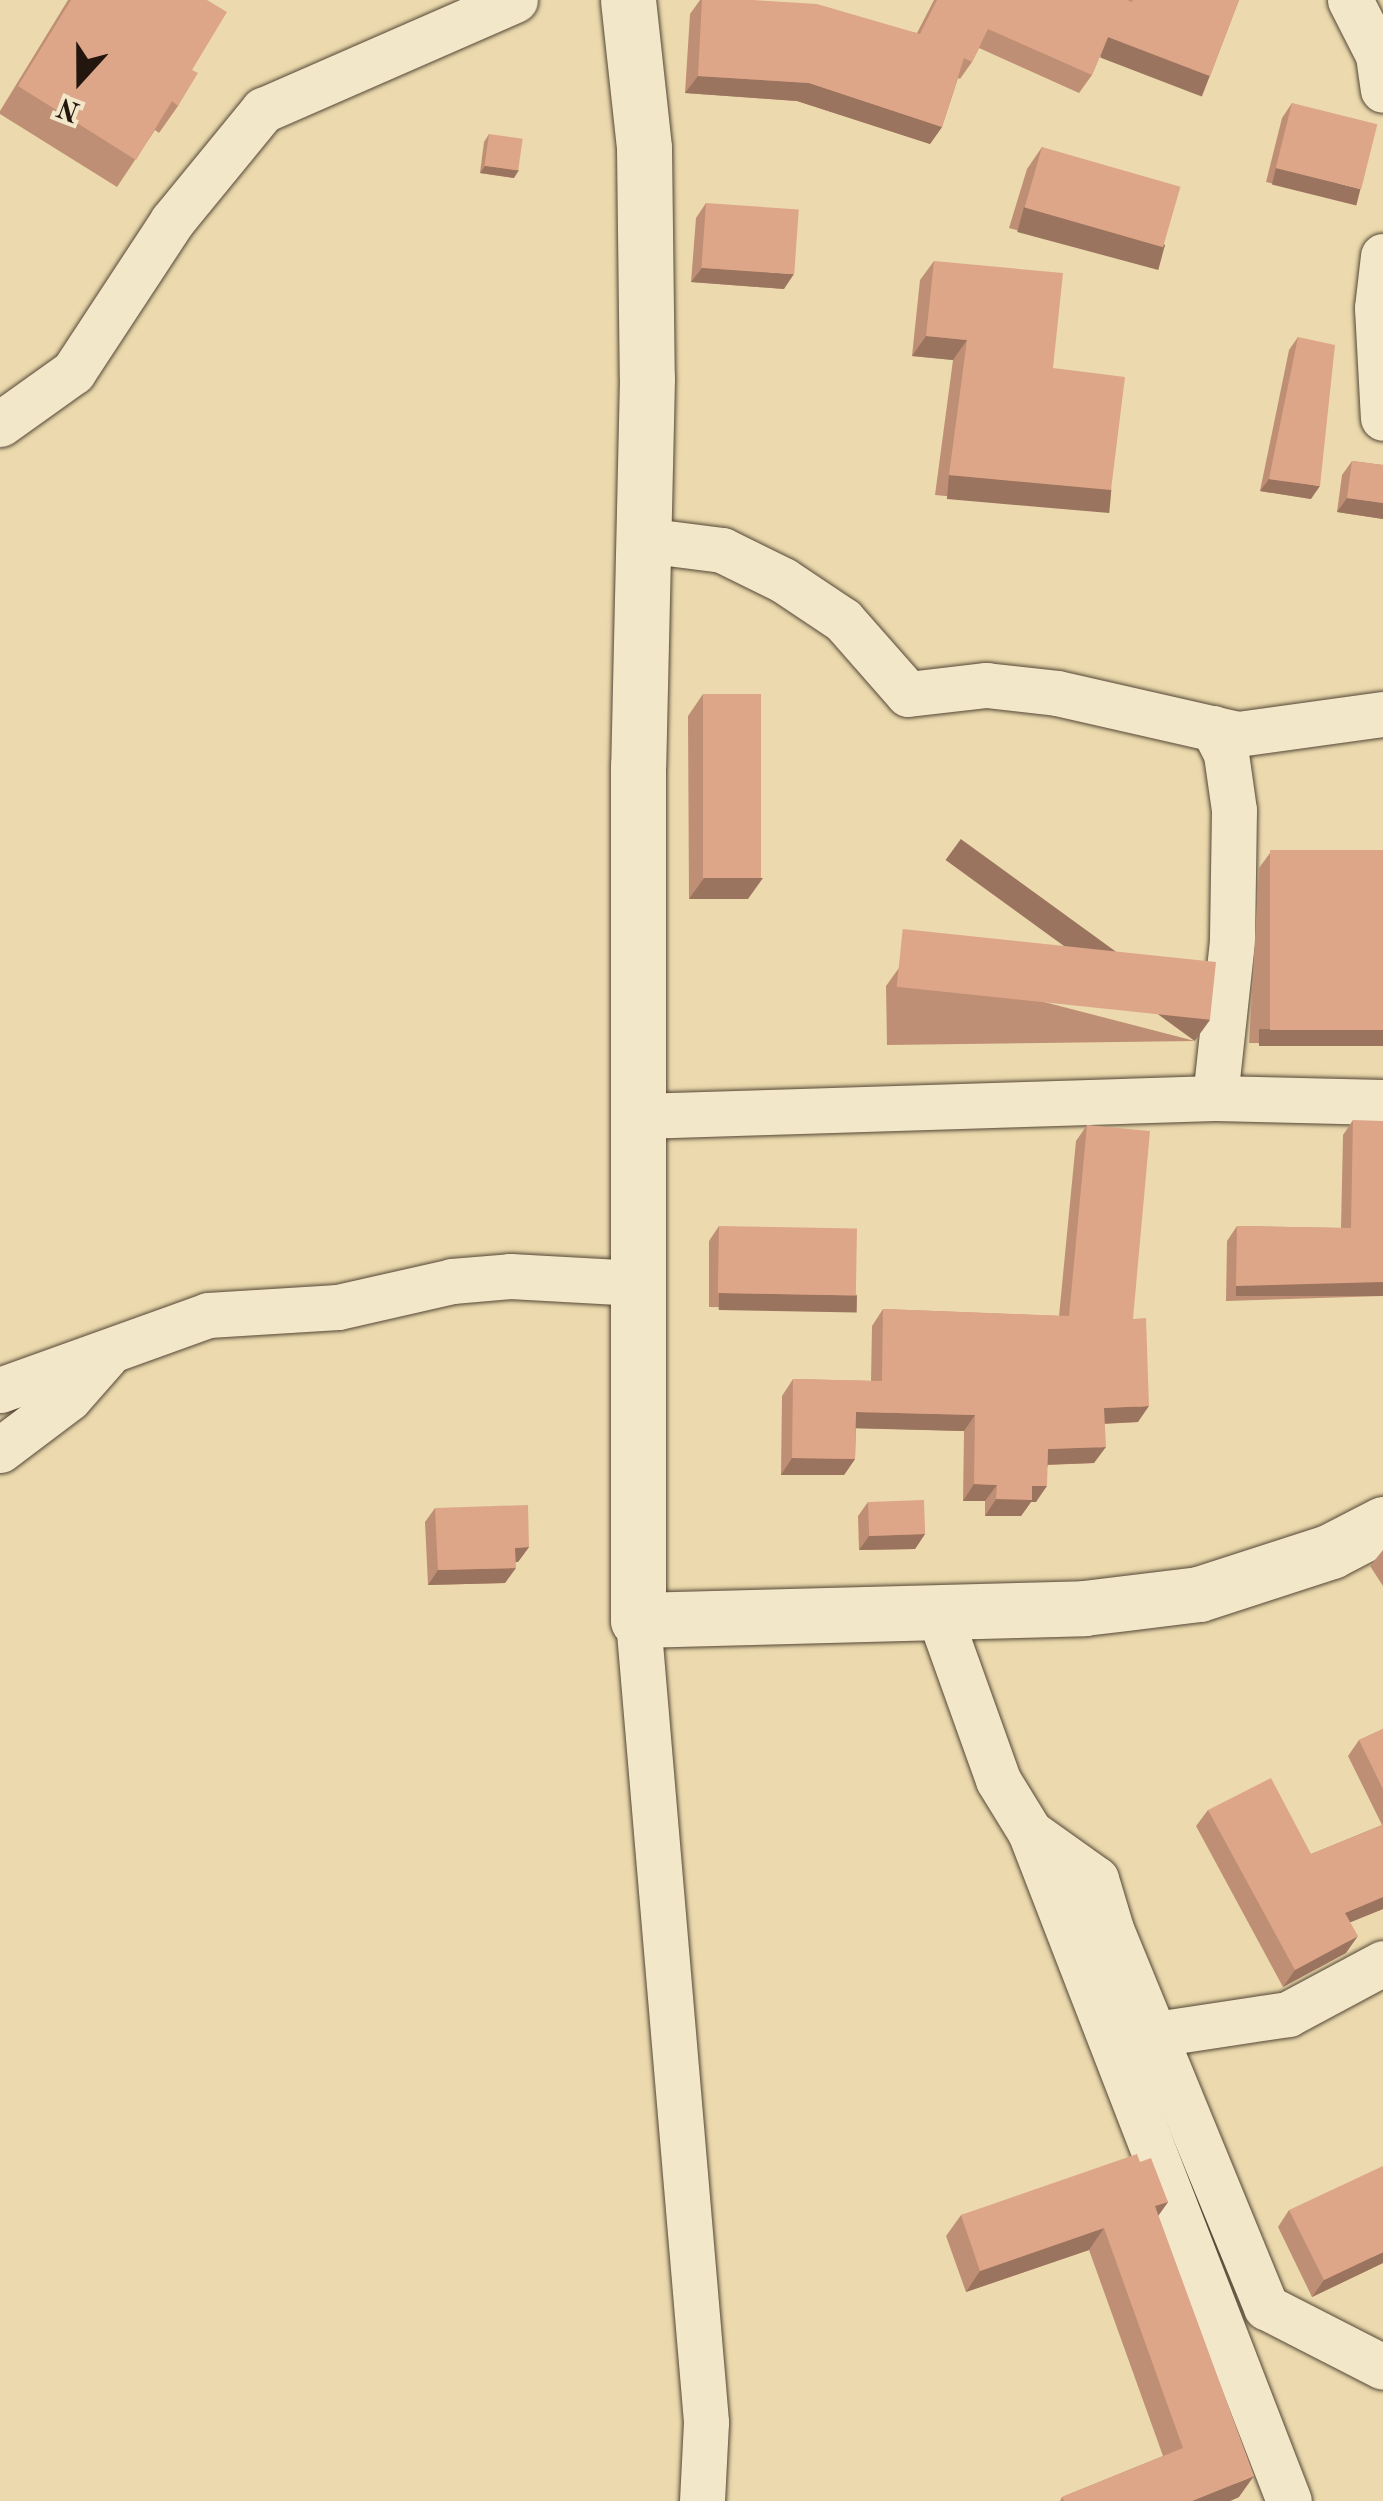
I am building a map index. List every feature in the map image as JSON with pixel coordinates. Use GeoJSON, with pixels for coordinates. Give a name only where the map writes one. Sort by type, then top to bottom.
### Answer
{"type":"FeatureCollection","features":[{"type":"Feature","properties":{"kind":"street"},"geometry":{"type":"LineString","coordinates":[[0,424],[73,372],[172,221],[262,110],[515,0]]}},
{"type":"Feature","properties":{"kind":"street"},"geometry":{"type":"LineString","coordinates":[[628,0],[644,148],[638,1620],[706,2422],[702,2501]]}},
{"type":"Feature","properties":{"kind":"street"},"geometry":{"type":"LineString","coordinates":[[1350,0],[1378,54],[1383,90]]}},
{"type":"Feature","properties":{"kind":"street"},"geometry":{"type":"LineString","coordinates":[[1371,0],[1383,4]]}},
{"type":"Feature","properties":{"kind":"street"},"geometry":{"type":"LineString","coordinates":[[1383,256],[1377,308],[1383,418]]}},
{"type":"Feature","properties":{"kind":"street"},"geometry":{"type":"LineString","coordinates":[[644,540],[722,550],[783,580],[843,620],[908,694],[986,685],[1058,693],[1238,734],[1383,714]]}},
{"type":"Feature","properties":{"kind":"street"},"geometry":{"type":"LineString","coordinates":[[1213,728],[1226,754],[1234,810],[1232,941],[1215,1098]]}},
{"type":"Feature","properties":{"kind":"street"},"geometry":{"type":"LineString","coordinates":[[640,1116],[1215,1098],[1383,1102]]}},
{"type":"Feature","properties":{"kind":"street"},"geometry":{"type":"LineString","coordinates":[[0,1390],[208,1315],[338,1307],[452,1281],[554,1274],[637,1282]]}},
{"type":"Feature","properties":{"kind":"street"},"geometry":{"type":"LineString","coordinates":[[0,1450],[69,1398],[112,1348]]}},
{"type":"Feature","properties":{"kind":"street"},"geometry":{"type":"LineString","coordinates":[[638,1620],[1084,1608],[1199,1594],[1331,1551],[1383,1524]]}},
{"type":"Feature","properties":{"kind":"street"},"geometry":{"type":"LineString","coordinates":[[938,1612],[998,1780],[1030,1832],[1288,2501]]}},
{"type":"Feature","properties":{"kind":"street"},"geometry":{"type":"LineString","coordinates":[[1030,1832],[1096,1878],[1266,2308],[1383,2367]]}},
{"type":"Feature","properties":{"kind":"street"},"geometry":{"type":"LineString","coordinates":[[1156,2034],[1288,2014],[1383,1963]]}},
{"type":"Feature","properties":{"kind":"building"},"geometry":{"type":"Polygon","coordinates":[[[71,0],[207,0],[227,12],[192,70],[198,73],[178,106],[172,101],[136,160],[18,86],[71,0]]]}},
{"type":"Feature","properties":{"kind":"building"},"geometry":{"type":"Polygon","coordinates":[[[702,0],[817,4],[920,34],[937,0],[1239,0],[1210,76],[1108,37],[1092,75],[988,29],[972,62],[964,58],[942,127],[809,83],[698,76],[702,0]]]}},
{"type":"Feature","properties":{"kind":"building"},"geometry":{"type":"Polygon","coordinates":[[[1292,103],[1377,124],[1361,189],[1276,168],[1292,103]]]}},
{"type":"Feature","properties":{"kind":"building"},"geometry":{"type":"Polygon","coordinates":[[[489,134],[523,139],[518,170],[485,166],[489,134]]]}},
{"type":"Feature","properties":{"kind":"building"},"geometry":{"type":"Polygon","coordinates":[[[1042,147],[1180,187],[1163,247],[1025,208],[1042,147]]]}},
{"type":"Feature","properties":{"kind":"building"},"geometry":{"type":"Polygon","coordinates":[[[706,203],[799,209],[794,274],[701,268],[706,203]]]}},
{"type":"Feature","properties":{"kind":"building"},"geometry":{"type":"Polygon","coordinates":[[[934,261],[1063,273],[1053,368],[1125,377],[1111,490],[949,475],[967,340],[926,336],[934,261]]]}},
{"type":"Feature","properties":{"kind":"building"},"geometry":{"type":"Polygon","coordinates":[[[1298,337],[1335,345],[1320,486],[1269,479],[1298,337]]]}},
{"type":"Feature","properties":{"kind":"building"},"geometry":{"type":"Polygon","coordinates":[[[1352,461],[1383,465],[1383,503],[1347,498],[1352,461]]]}},
{"type":"Feature","properties":{"kind":"building"},"geometry":{"type":"Polygon","coordinates":[[[703,694],[761,694],[761,878],[703,878],[703,694]]]}},
{"type":"Feature","properties":{"kind":"building"},"geometry":{"type":"Polygon","coordinates":[[[1270,850],[1383,850],[1383,1030],[1270,1030],[1270,850]]]}},
{"type":"Feature","properties":{"kind":"building"},"geometry":{"type":"Polygon","coordinates":[[[903,929],[1216,962],[1210,1020],[897,987],[903,929]]]}},
{"type":"Feature","properties":{"kind":"building"},"geometry":{"type":"Polygon","coordinates":[[[1353,1120],[1383,1121],[1383,1282],[1236,1286],[1237,1226],[1351,1228],[1353,1120]]]}},
{"type":"Feature","properties":{"kind":"building"},"geometry":{"type":"Polygon","coordinates":[[[1087,1125],[1150,1131],[1133,1319],[1146,1318],[1149,1406],[1104,1408],[1106,1447],[1048,1449],[1047,1486],[1032,1486],[1032,1500],[996,1499],[997,1485],[974,1484],[975,1415],[856,1412],[855,1459],[792,1458],[793,1379],[882,1381],[883,1309],[1069,1316],[1087,1125]]]}},
{"type":"Feature","properties":{"kind":"building"},"geometry":{"type":"Polygon","coordinates":[[[719,1226],[857,1228],[856,1295],[718,1293],[719,1226]]]}},
{"type":"Feature","properties":{"kind":"building"},"geometry":{"type":"Polygon","coordinates":[[[924,1500],[925,1534],[869,1536],[868,1502],[924,1500]]]}},
{"type":"Feature","properties":{"kind":"building"},"geometry":{"type":"Polygon","coordinates":[[[528,1505],[529,1547],[515,1548],[516,1568],[438,1570],[435,1508],[528,1505]]]}},
{"type":"Feature","properties":{"kind":"building"},"geometry":{"type":"Polygon","coordinates":[[[1383,1729],[1383,1789],[1359,1740],[1383,1729]]]}},
{"type":"Feature","properties":{"kind":"building"},"geometry":{"type":"Polygon","coordinates":[[[1271,1778],[1311,1854],[1383,1825],[1383,1897],[1345,1913],[1358,1936],[1295,1970],[1208,1810],[1271,1778]]]}},
{"type":"Feature","properties":{"kind":"building"},"geometry":{"type":"Polygon","coordinates":[[[1137,2154],[1140,2162],[1151,2158],[1168,2202],[1155,2206],[1254,2476],[1192,2501],[1064,2501],[1062,2497],[1183,2448],[1104,2228],[980,2271],[961,2215],[1137,2154]]]}},
{"type":"Feature","properties":{"kind":"building"},"geometry":{"type":"Polygon","coordinates":[[[1383,2166],[1383,2252],[1324,2280],[1289,2210],[1383,2166]]]}}]}
